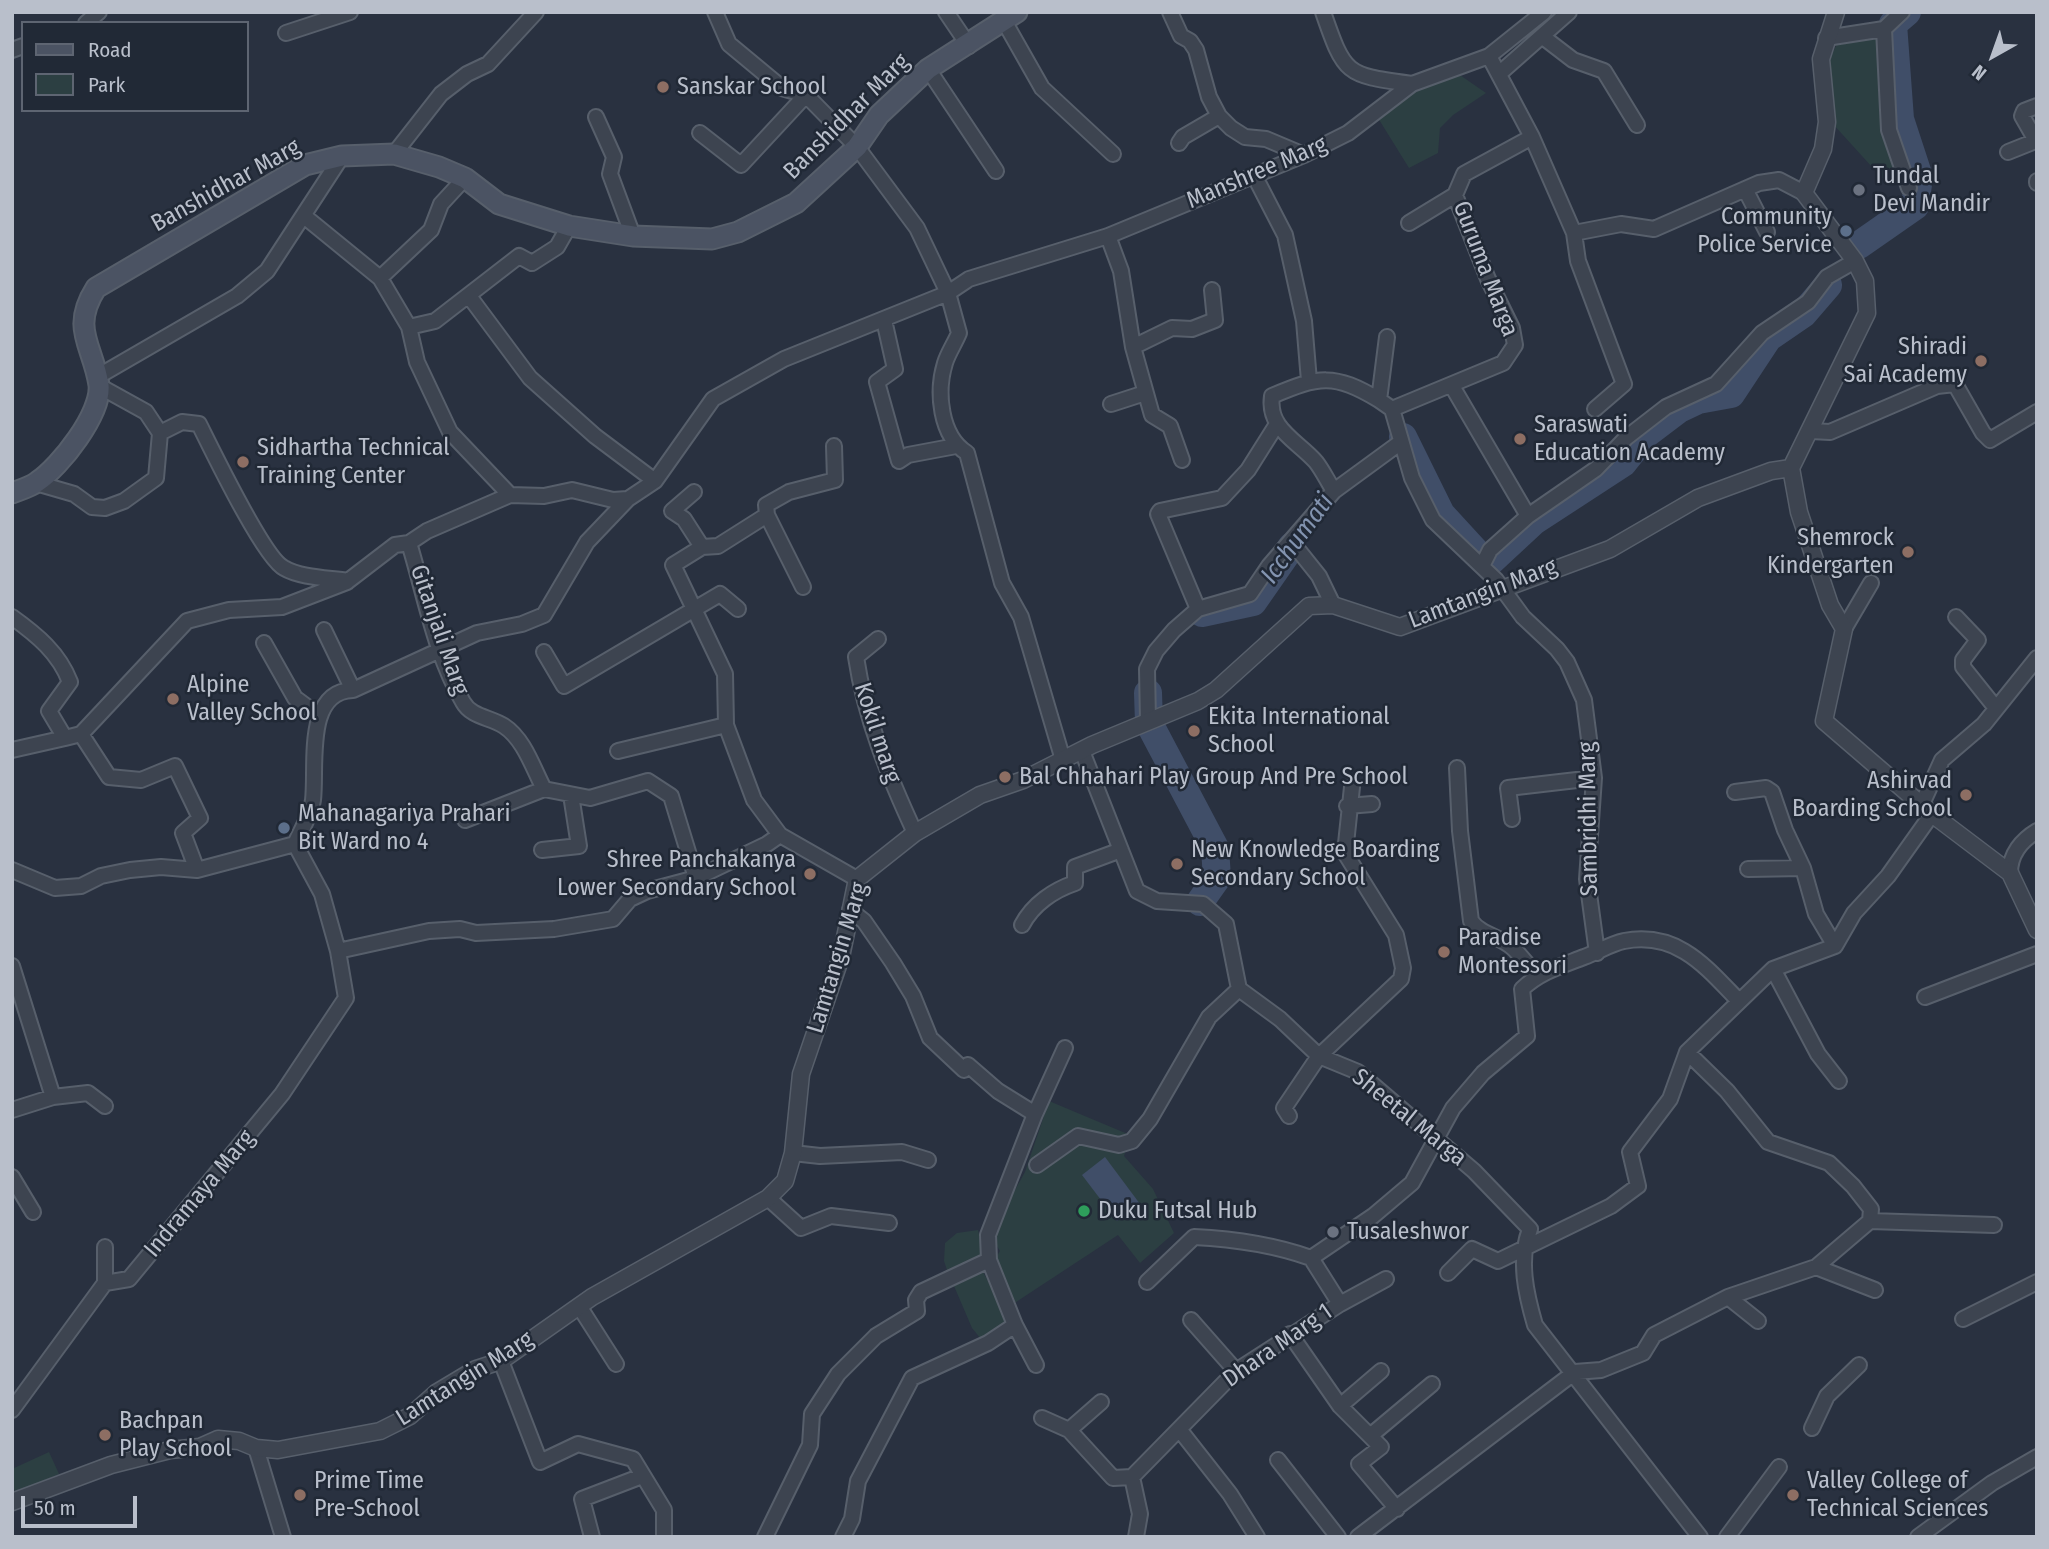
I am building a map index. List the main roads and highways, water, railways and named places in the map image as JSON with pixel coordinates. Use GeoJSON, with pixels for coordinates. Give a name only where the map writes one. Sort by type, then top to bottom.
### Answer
{"type":"FeatureCollection","features":[{"type":"Feature","properties":{"kind":"main road","name":"Banshidhar Marg"},"geometry":{"type":"LineString","coordinates":[[12,493],[36,484],[52,469],[88,423],[97,404],[98,381],[87,350],[83,324],[86,306],[96,288],[305,165],[342,156],[394,154],[465,178],[499,204],[569,226],[634,236],[712,239],[738,232],[796,204],[857,147],[879,115],[928,69],[1010,17]]}},
{"type":"Feature","properties":{"kind":"water"},"geometry":{"type":"Polygon","coordinates":[[[1105,1157],[1140,1204],[1117,1221],[1082,1175],[1105,1157]]]}},
{"type":"Feature","properties":{"kind":"waterway","name":"Icchumati"},"geometry":{"type":"LineString","coordinates":[[1859,245],[1915,206],[1919,177],[1900,119],[1893,24],[1907,12]]}},
{"type":"Feature","properties":{"kind":"waterway","name":"Icchumati"},"geometry":{"type":"LineString","coordinates":[[1492,560],[1534,521],[1623,463],[1646,434],[1679,409],[1698,400],[1731,394],[1768,338],[1803,314],[1828,285]]}},
{"type":"Feature","properties":{"kind":"waterway","name":"Icchumati"},"geometry":{"type":"LineString","coordinates":[[1403,437],[1441,514],[1475,551]]}},
{"type":"Feature","properties":{"kind":"waterway","name":"Icchumati"},"geometry":{"type":"LineString","coordinates":[[1202,613],[1253,602],[1292,546]]}},
{"type":"Feature","properties":{"kind":"waterway","name":"Icchumati"},"geometry":{"type":"LineString","coordinates":[[1148,693],[1149,723],[1215,848],[1217,878],[1200,902]]}},
{"type":"Feature","properties":{"kind":"place","name":"Sanskar School"},"geometry":{"type":"Point","coordinates":[663,87]}},
{"type":"Feature","properties":{"kind":"place","name":"Tundal Devi Mandir"},"geometry":{"type":"Point","coordinates":[1859,190]}},
{"type":"Feature","properties":{"kind":"place","name":"Community Police Service"},"geometry":{"type":"Point","coordinates":[1846,231]}},
{"type":"Feature","properties":{"kind":"place","name":"Shiradi Sai Academy"},"geometry":{"type":"Point","coordinates":[1981,361]}},
{"type":"Feature","properties":{"kind":"place","name":"Saraswati Education Academy"},"geometry":{"type":"Point","coordinates":[1520,439]}},
{"type":"Feature","properties":{"kind":"place","name":"Sidhartha Technical Training Center"},"geometry":{"type":"Point","coordinates":[243,462]}},
{"type":"Feature","properties":{"kind":"place","name":"Shemrock Kindergarten"},"geometry":{"type":"Point","coordinates":[1908,552]}},
{"type":"Feature","properties":{"kind":"place","name":"Alpine Valley School"},"geometry":{"type":"Point","coordinates":[173,699]}},
{"type":"Feature","properties":{"kind":"place","name":"Ekita International School"},"geometry":{"type":"Point","coordinates":[1194,731]}},
{"type":"Feature","properties":{"kind":"place","name":"Bal Chhahari Play Group And Pre School"},"geometry":{"type":"Point","coordinates":[1005,777]}},
{"type":"Feature","properties":{"kind":"place","name":"Ashirvad Boarding School"},"geometry":{"type":"Point","coordinates":[1966,795]}},
{"type":"Feature","properties":{"kind":"place","name":"Mahanagariya Prahari Bit Ward no 4"},"geometry":{"type":"Point","coordinates":[284,828]}},
{"type":"Feature","properties":{"kind":"place","name":"New Knowledge Boarding Secondary School"},"geometry":{"type":"Point","coordinates":[1177,864]}},
{"type":"Feature","properties":{"kind":"place","name":"Shree Panchakanya Lower Secondary School"},"geometry":{"type":"Point","coordinates":[810,874]}},
{"type":"Feature","properties":{"kind":"place","name":"Paradise Montessori"},"geometry":{"type":"Point","coordinates":[1444,952]}},
{"type":"Feature","properties":{"kind":"place","name":"Duku Futsal Hub"},"geometry":{"type":"Point","coordinates":[1084,1211]}},
{"type":"Feature","properties":{"kind":"place","name":"Tusaleshwor"},"geometry":{"type":"Point","coordinates":[1333,1232]}},
{"type":"Feature","properties":{"kind":"place","name":"Bachpan Play School"},"geometry":{"type":"Point","coordinates":[105,1435]}},
{"type":"Feature","properties":{"kind":"place","name":"Prime Time Pre-School"},"geometry":{"type":"Point","coordinates":[300,1495]}},
{"type":"Feature","properties":{"kind":"place","name":"Valley College of Technical Sciences"},"geometry":{"type":"Point","coordinates":[1793,1495]}}]}
